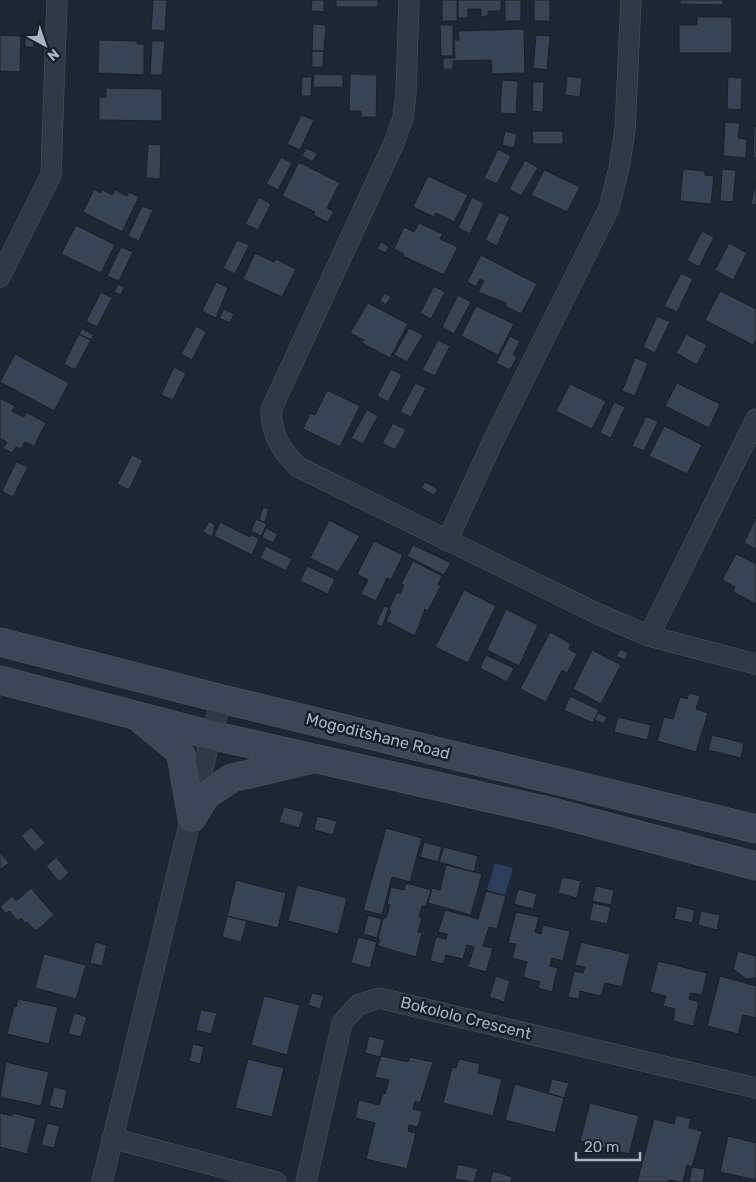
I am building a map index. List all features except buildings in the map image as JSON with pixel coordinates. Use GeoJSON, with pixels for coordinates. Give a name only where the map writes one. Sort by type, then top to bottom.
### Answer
{"type":"FeatureCollection","features":[{"type":"Feature","properties":{"kind":"main road","name":"Mogoditshane Road"},"geometry":{"type":"LineString","coordinates":[[0,642],[222,699],[756,829]]}},
{"type":"Feature","properties":{"kind":"main road"},"geometry":{"type":"LineString","coordinates":[[0,680],[211,735],[552,812],[756,866]]}},
{"type":"Feature","properties":{"kind":"main road"},"geometry":{"type":"LineString","coordinates":[[136,715],[176,748],[181,755],[192,818]]}},
{"type":"Feature","properties":{"kind":"main road"},"geometry":{"type":"LineString","coordinates":[[192,818],[206,794],[232,778],[318,758]]}},
{"type":"Feature","properties":{"kind":"street"},"geometry":{"type":"LineString","coordinates":[[0,277],[51,175],[56,0]]}},
{"type":"Feature","properties":{"kind":"street"},"geometry":{"type":"LineString","coordinates":[[409,0],[403,118],[394,143],[271,410],[272,427],[277,444],[298,467],[598,614],[649,636],[756,664]]}},
{"type":"Feature","properties":{"kind":"street"},"geometry":{"type":"LineString","coordinates":[[447,541],[493,441],[609,208],[626,130],[632,0]]}},
{"type":"Feature","properties":{"kind":"street"},"geometry":{"type":"LineString","coordinates":[[649,636],[756,419]]}},
{"type":"Feature","properties":{"kind":"street"},"geometry":{"type":"LineString","coordinates":[[102,1182],[211,735],[222,699]]}},
{"type":"Feature","properties":{"kind":"street","name":"Bokololo Crescent"},"geometry":{"type":"LineString","coordinates":[[306,1182],[342,1024],[358,1005],[379,998],[756,1088]]}},
{"type":"Feature","properties":{"kind":"street"},"geometry":{"type":"LineString","coordinates":[[112,1138],[276,1182]]}},
{"type":"Feature","properties":{"kind":"water"},"geometry":{"type":"Polygon","coordinates":[[[495,863],[513,868],[505,895],[487,890],[495,863]]]}}]}
